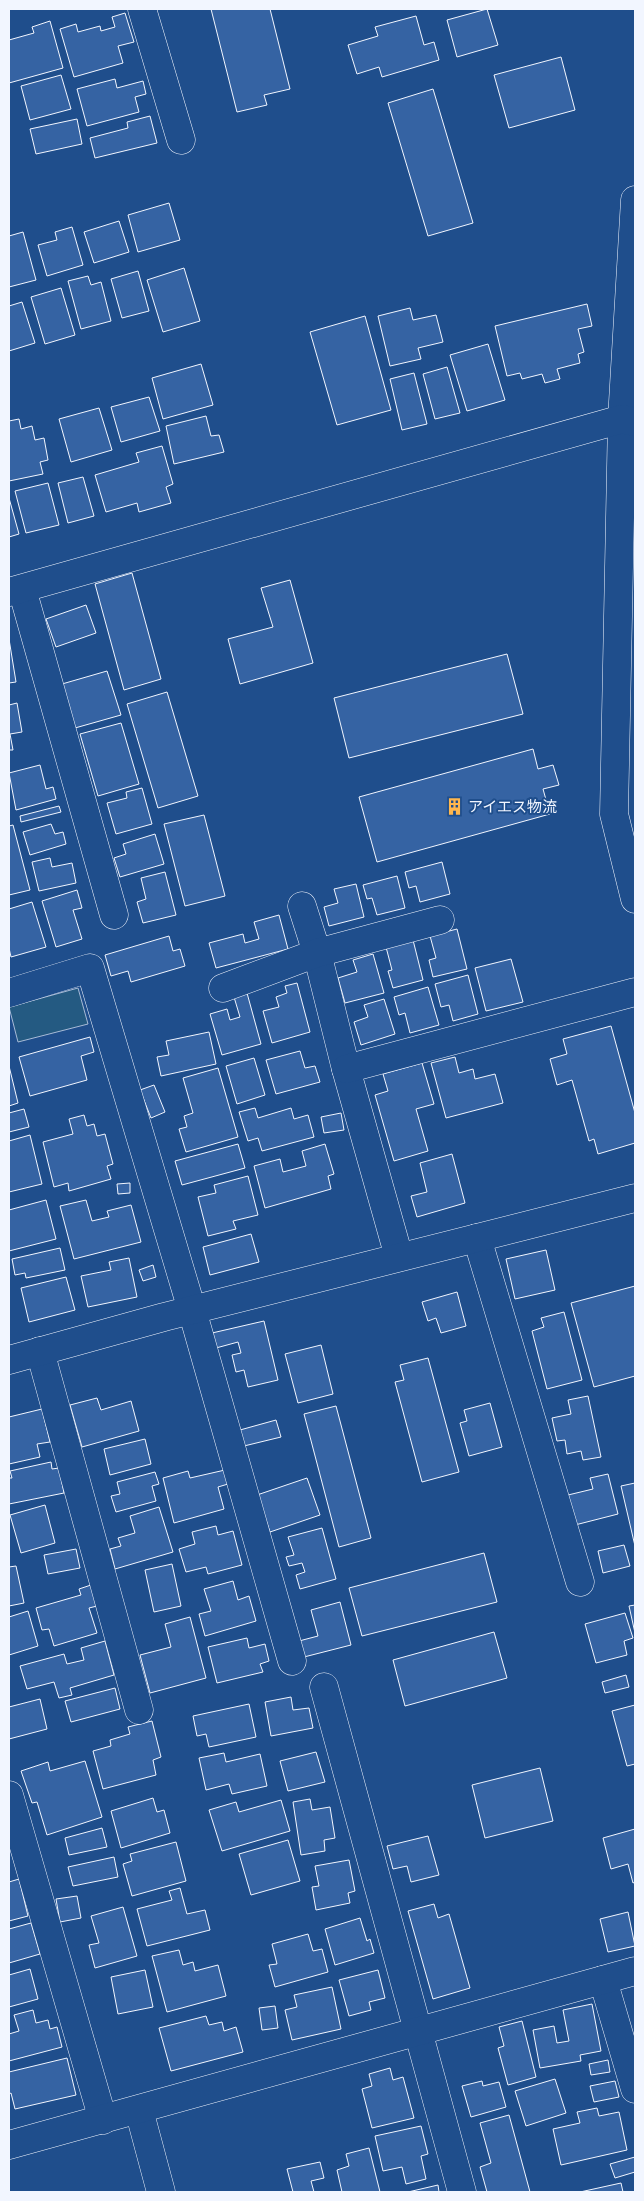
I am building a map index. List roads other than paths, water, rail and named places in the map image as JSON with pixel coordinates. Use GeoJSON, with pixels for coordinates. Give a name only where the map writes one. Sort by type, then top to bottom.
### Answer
{"type":"FeatureCollection","features":[{"type":"Feature","properties":{"kind":"street"},"geometry":{"type":"LineString","coordinates":[[142,9],[181,140]]}},
{"type":"Feature","properties":{"kind":"street"},"geometry":{"type":"LineString","coordinates":[[635,200],[629,421],[614,814],[626,826],[635,899]]}},
{"type":"Feature","properties":{"kind":"street"},"geometry":{"type":"LineString","coordinates":[[114,915],[16,590],[629,421]]}},
{"type":"Feature","properties":{"kind":"street"},"geometry":{"type":"LineString","coordinates":[[302,906],[317,953],[346,1069],[399,1258]]}},
{"type":"Feature","properties":{"kind":"street"},"geometry":{"type":"LineString","coordinates":[[224,988],[317,953],[440,920]]}},
{"type":"Feature","properties":{"kind":"street"},"geometry":{"type":"LineString","coordinates":[[9,993],[90,968],[192,1310],[292,1662]]}},
{"type":"Feature","properties":{"kind":"street"},"geometry":{"type":"LineString","coordinates":[[346,1069],[635,992]]}},
{"type":"Feature","properties":{"kind":"street"},"geometry":{"type":"LineString","coordinates":[[9,1360],[192,1310],[635,1198]]}},
{"type":"Feature","properties":{"kind":"street"},"geometry":{"type":"LineString","coordinates":[[477,1238],[580,1582]]}},
{"type":"Feature","properties":{"kind":"street"},"geometry":{"type":"LineString","coordinates":[[40,1351],[139,1710]]}},
{"type":"Feature","properties":{"kind":"street"},"geometry":{"type":"LineString","coordinates":[[324,1687],[462,2192]]}},
{"type":"Feature","properties":{"kind":"street"},"geometry":{"type":"LineString","coordinates":[[9,1795],[103,2120]]}},
{"type":"Feature","properties":{"kind":"street"},"geometry":{"type":"LineString","coordinates":[[9,2146],[635,1971]]}},
{"type":"Feature","properties":{"kind":"street"},"geometry":{"type":"LineString","coordinates":[[603,1980],[635,2088]]}},
{"type":"Feature","properties":{"kind":"street"},"geometry":{"type":"LineString","coordinates":[[139,2110],[162,2192]]}},
{"type":"Feature","properties":{"kind":"place","name":"アイエス物流"},"geometry":{"type":"Point","coordinates":[454,806]}}]}
